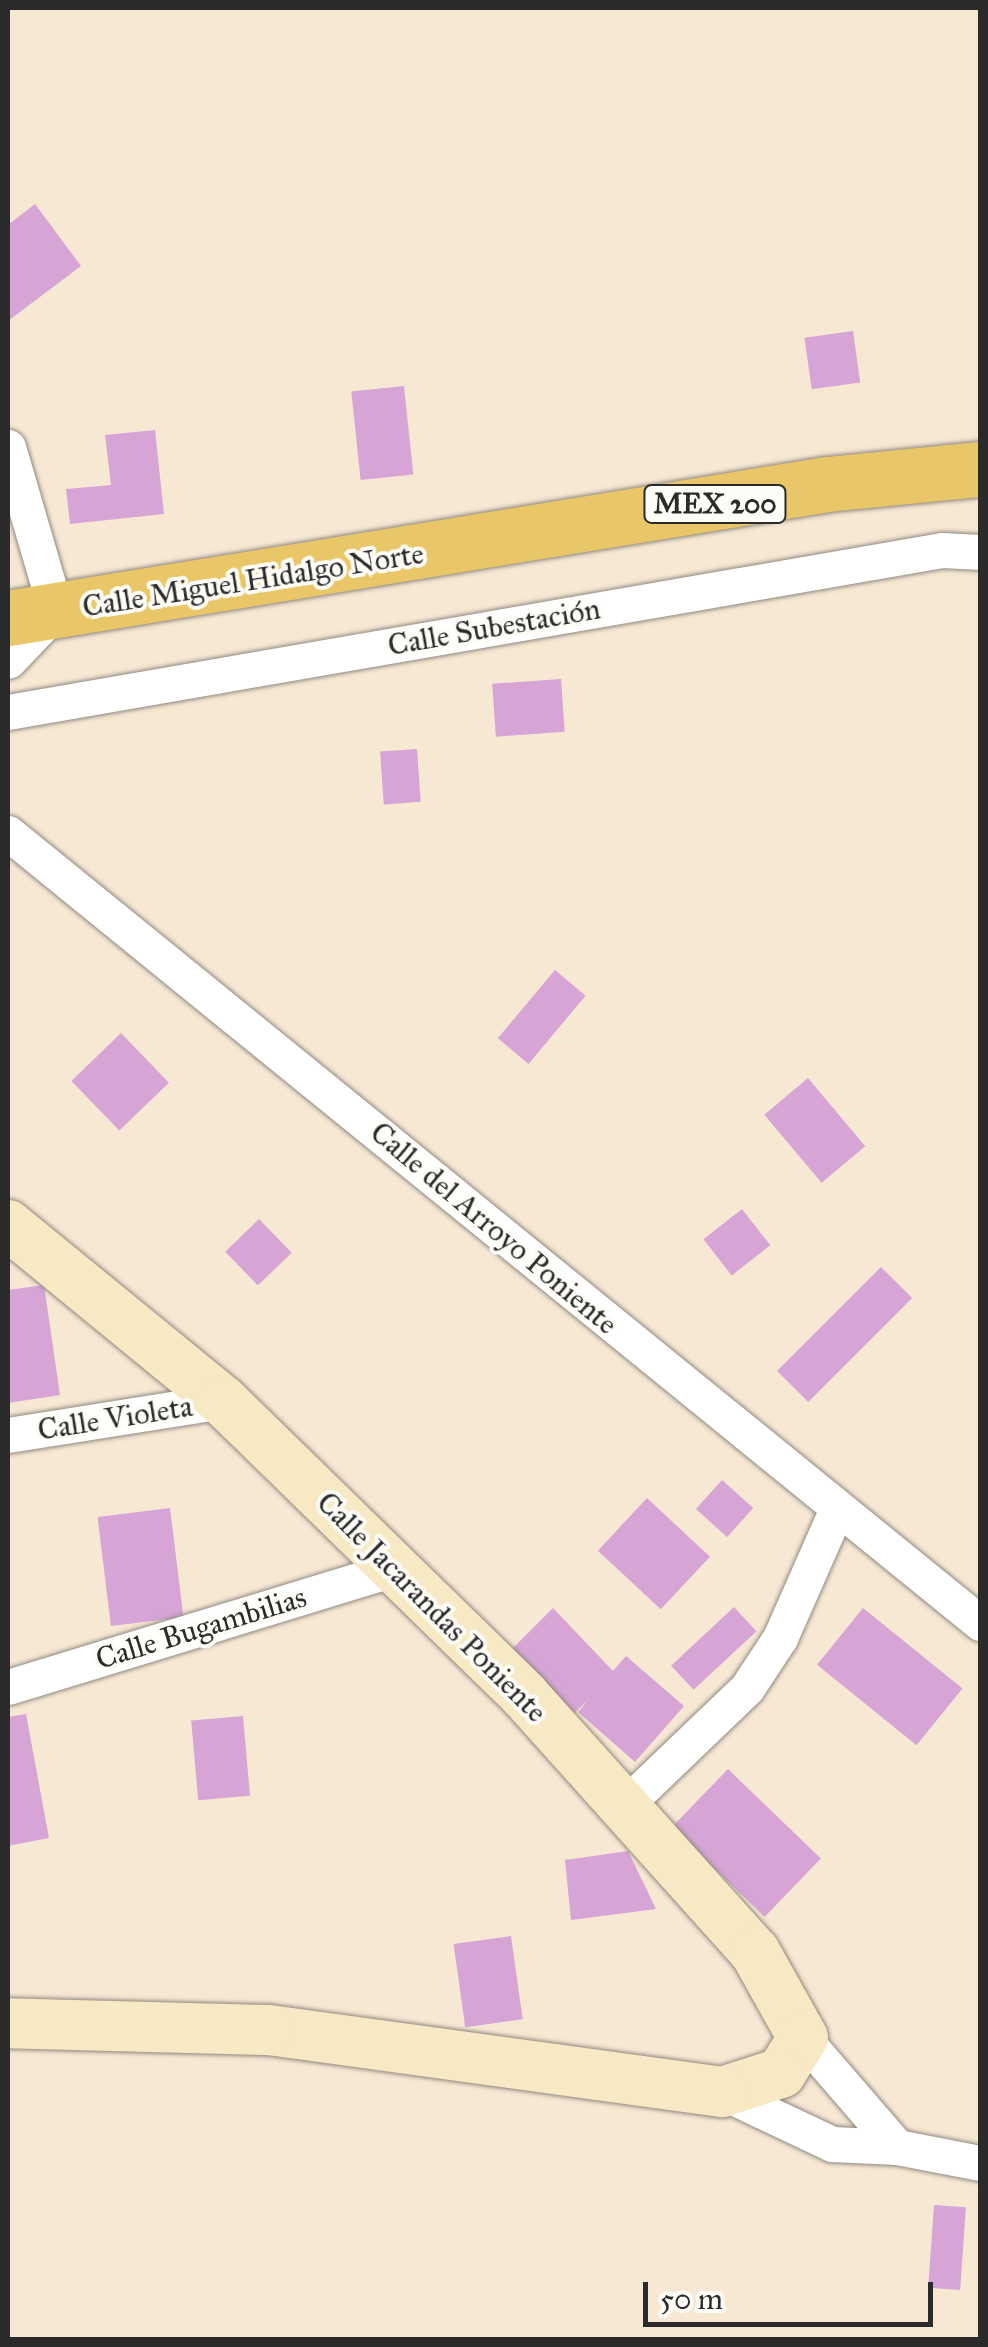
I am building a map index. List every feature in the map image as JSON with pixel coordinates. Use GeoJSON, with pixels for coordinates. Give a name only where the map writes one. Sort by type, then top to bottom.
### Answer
{"type":"FeatureCollection","features":[{"type":"Feature","properties":{"kind":"highway","name":"MEX 200"},"geometry":{"type":"LineString","coordinates":[[450,550],[827,484],[980,465]]}},
{"type":"Feature","properties":{"kind":"highway","name":"MEX 200"},"geometry":{"type":"LineString","coordinates":[[450,550],[980,504]]}},
{"type":"Feature","properties":{"kind":"highway","name":"Calle Miguel Hidalgo Norte"},"geometry":{"type":"LineString","coordinates":[[32,614],[450,550]]}},
{"type":"Feature","properties":{"kind":"street"},"geometry":{"type":"LineString","coordinates":[[8,447],[32,614],[8,661]]}},
{"type":"Feature","properties":{"kind":"street","name":"Calle Subestación"},"geometry":{"type":"LineString","coordinates":[[8,712],[942,550],[980,552]]}},
{"type":"Feature","properties":{"kind":"street","name":"Calle del Arroyo Poniente"},"geometry":{"type":"LineString","coordinates":[[8,833],[232,1008],[836,1511],[980,1624]]}},
{"type":"Feature","properties":{"kind":"street","name":"Calle Jacarandas Poniente"},"geometry":{"type":"LineString","coordinates":[[8,1225],[223,1400],[394,1568],[624,1806],[755,1952],[803,2038]]}},
{"type":"Feature","properties":{"kind":"street","name":"Calle Violeta"},"geometry":{"type":"LineString","coordinates":[[8,1435],[223,1400]]}},
{"type":"Feature","properties":{"kind":"street"},"geometry":{"type":"LineString","coordinates":[[624,1806],[747,1688],[780,1638],[836,1511]]}},
{"type":"Feature","properties":{"kind":"street","name":"Calle Bugambilias"},"geometry":{"type":"LineString","coordinates":[[8,1687],[394,1568]]}},
{"type":"Feature","properties":{"kind":"street"},"geometry":{"type":"LineString","coordinates":[[8,2022],[268,2030],[722,2092],[832,2144],[897,2147],[980,2163]]}},
{"type":"Feature","properties":{"kind":"street"},"geometry":{"type":"LineString","coordinates":[[722,2092],[782,2073],[803,2038],[897,2147]]}},
{"type":"Feature","properties":{"kind":"building"},"geometry":{"type":"Polygon","coordinates":[[[35,204],[81,266],[8,321],[8,225],[35,204]]]}},
{"type":"Feature","properties":{"kind":"building"},"geometry":{"type":"Polygon","coordinates":[[[853,331],[860,382],[812,389],[804,338],[853,331]]]}},
{"type":"Feature","properties":{"kind":"building"},"geometry":{"type":"Polygon","coordinates":[[[404,386],[413,475],[361,480],[351,392],[404,386]]]}},
{"type":"Feature","properties":{"kind":"building"},"geometry":{"type":"Polygon","coordinates":[[[155,430],[164,514],[70,524],[66,489],[111,485],[105,435],[155,430]]]}},
{"type":"Feature","properties":{"kind":"building"},"geometry":{"type":"Polygon","coordinates":[[[561,679],[565,732],[496,737],[492,684],[561,679]]]}},
{"type":"Feature","properties":{"kind":"building"},"geometry":{"type":"Polygon","coordinates":[[[417,749],[421,802],[384,804],[380,752],[417,749]]]}},
{"type":"Feature","properties":{"kind":"building"},"geometry":{"type":"Polygon","coordinates":[[[555,970],[586,996],[528,1064],[498,1038],[555,970]]]}},
{"type":"Feature","properties":{"kind":"building"},"geometry":{"type":"Polygon","coordinates":[[[121,1033],[169,1083],[119,1131],[71,1081],[121,1033]]]}},
{"type":"Feature","properties":{"kind":"building"},"geometry":{"type":"Polygon","coordinates":[[[808,1078],[865,1146],[822,1183],[764,1115],[808,1078]]]}},
{"type":"Feature","properties":{"kind":"building"},"geometry":{"type":"Polygon","coordinates":[[[742,1209],[770,1245],[732,1275],[703,1239],[742,1209]]]}},
{"type":"Feature","properties":{"kind":"building"},"geometry":{"type":"Polygon","coordinates":[[[259,1219],[292,1253],[258,1285],[225,1252],[259,1219]]]}},
{"type":"Feature","properties":{"kind":"building"},"geometry":{"type":"Polygon","coordinates":[[[881,1267],[912,1298],[808,1402],[777,1371],[881,1267]]]}},
{"type":"Feature","properties":{"kind":"building"},"geometry":{"type":"Polygon","coordinates":[[[44,1285],[60,1395],[8,1403],[8,1290],[44,1285]]]}},
{"type":"Feature","properties":{"kind":"building"},"geometry":{"type":"Polygon","coordinates":[[[722,1480],[753,1508],[727,1537],[696,1509],[722,1480]]]}},
{"type":"Feature","properties":{"kind":"building"},"geometry":{"type":"Polygon","coordinates":[[[647,1498],[710,1557],[661,1609],[598,1551],[647,1498]]]}},
{"type":"Feature","properties":{"kind":"building"},"geometry":{"type":"Polygon","coordinates":[[[170,1508],[183,1617],[111,1626],[98,1517],[170,1508]]]}},
{"type":"Feature","properties":{"kind":"building"},"geometry":{"type":"Polygon","coordinates":[[[734,1607],[757,1631],[694,1690],[671,1666],[734,1607]]]}},
{"type":"Feature","properties":{"kind":"building"},"geometry":{"type":"Polygon","coordinates":[[[553,1608],[613,1671],[626,1656],[684,1706],[635,1762],[578,1712],[588,1700],[564,1723],[502,1659],[553,1608]]]}},
{"type":"Feature","properties":{"kind":"building"},"geometry":{"type":"Polygon","coordinates":[[[863,1608],[962,1689],[917,1745],[817,1665],[863,1608]]]}},
{"type":"Feature","properties":{"kind":"building"},"geometry":{"type":"Polygon","coordinates":[[[26,1714],[49,1838],[8,1846],[8,1717],[26,1714]]]}},
{"type":"Feature","properties":{"kind":"building"},"geometry":{"type":"Polygon","coordinates":[[[243,1716],[250,1796],[198,1800],[191,1721],[243,1716]]]}},
{"type":"Feature","properties":{"kind":"building"},"geometry":{"type":"Polygon","coordinates":[[[728,1769],[821,1859],[765,1917],[672,1827],[728,1769]]]}},
{"type":"Feature","properties":{"kind":"building"},"geometry":{"type":"Polygon","coordinates":[[[628,1851],[656,1909],[571,1920],[565,1860],[628,1851]]]}},
{"type":"Feature","properties":{"kind":"building"},"geometry":{"type":"Polygon","coordinates":[[[511,1936],[523,2019],[465,2027],[454,1944],[511,1936]]]}},
{"type":"Feature","properties":{"kind":"building"},"geometry":{"type":"Polygon","coordinates":[[[934,2205],[966,2207],[960,2290],[928,2288],[934,2205]]]}}]}
